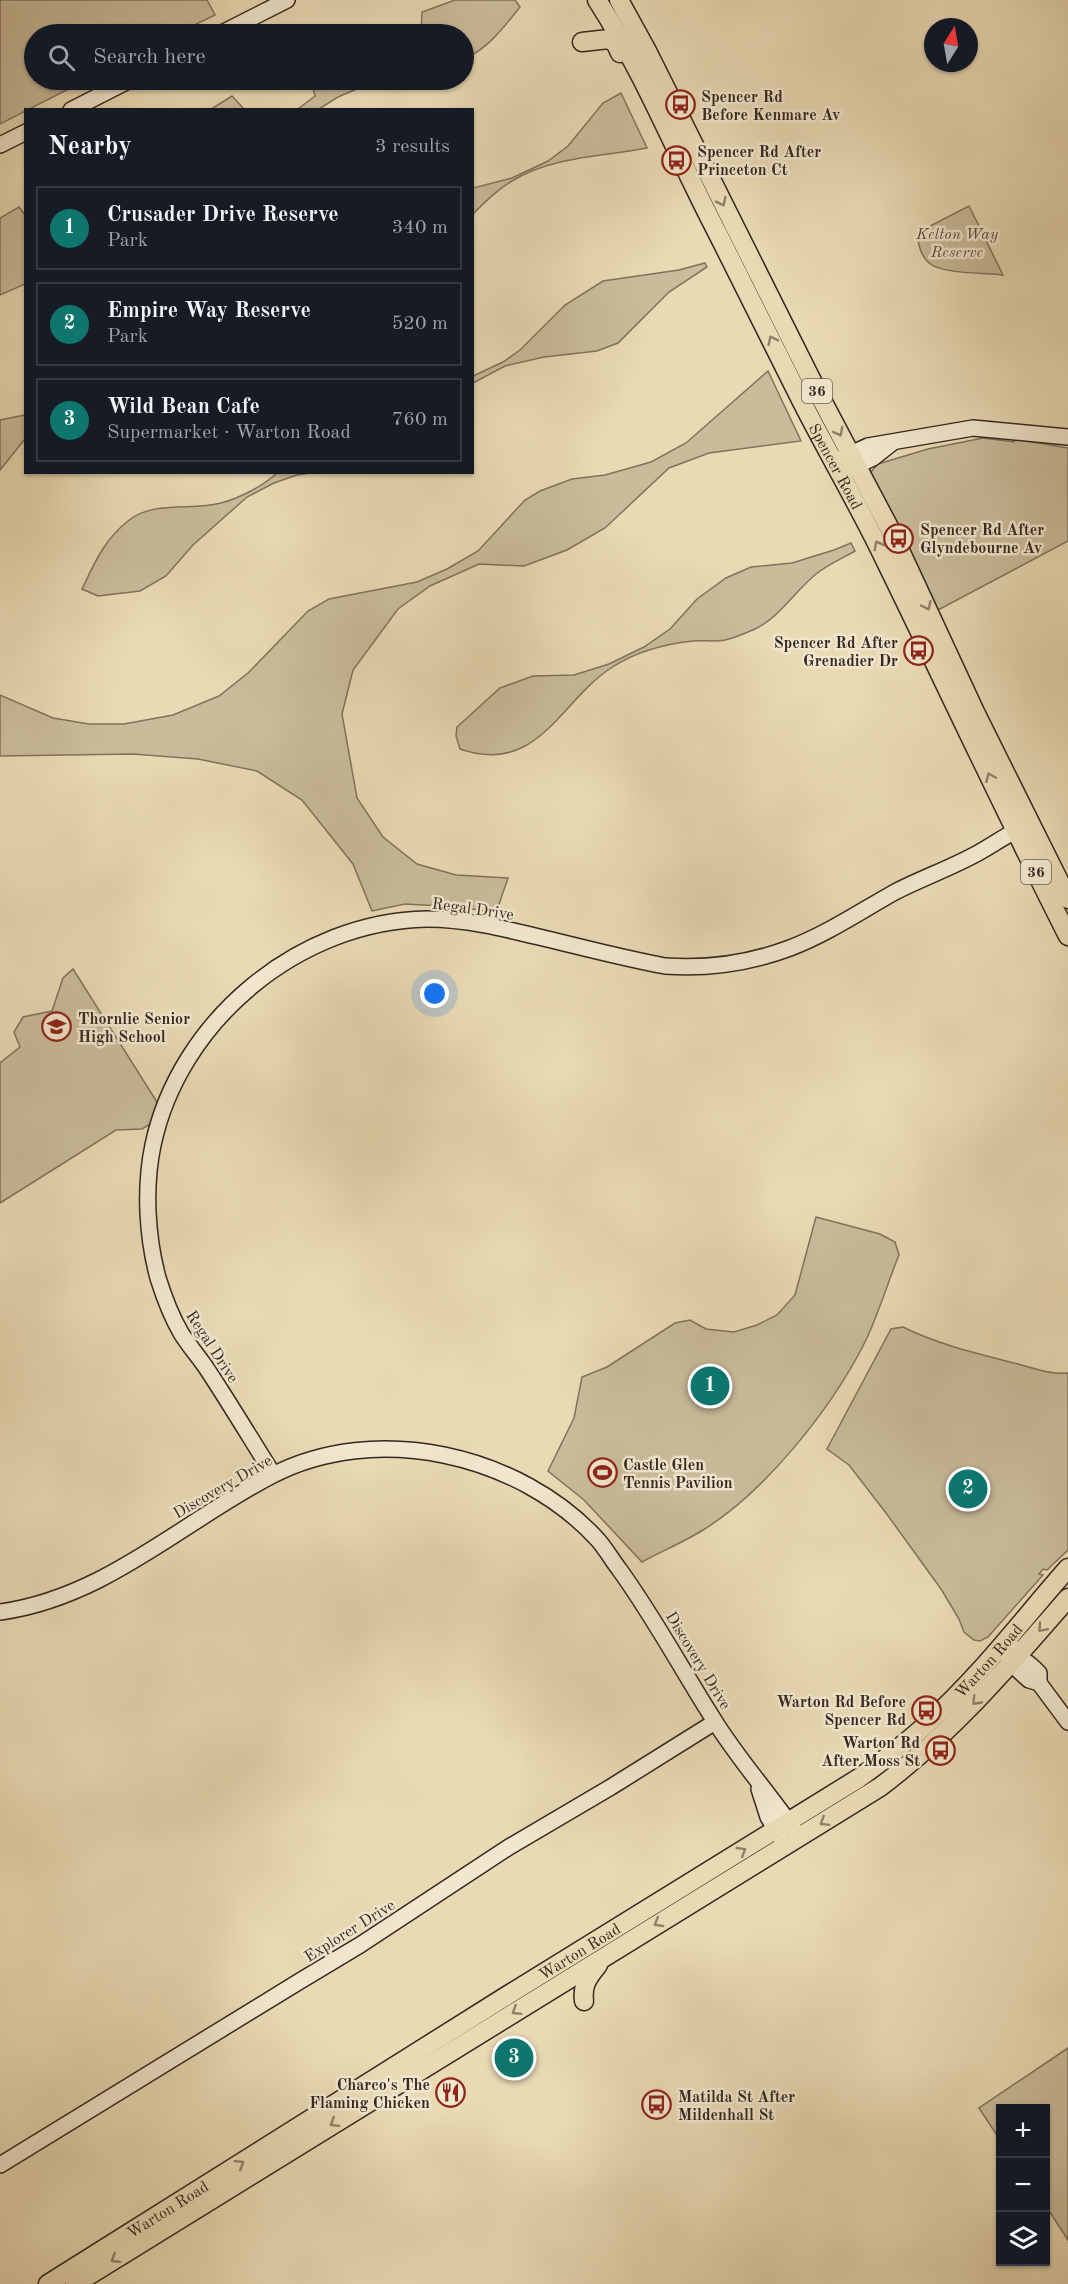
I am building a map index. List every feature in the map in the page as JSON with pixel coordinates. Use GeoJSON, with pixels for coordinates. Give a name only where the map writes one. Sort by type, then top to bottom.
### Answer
{"type":"FeatureCollection","features":[{"type":"Feature","properties":{"kind":"main road","name":"Spencer Road"},"geometry":{"type":"LineString","coordinates":[[597,0],[608,33],[658,110],[696,192],[885,560],[969,737],[1025,831],[1051,865],[1068,899]]}},
{"type":"Feature","properties":{"kind":"main road"},"geometry":{"type":"LineString","coordinates":[[582,42],[608,33],[617,11],[613,0]]}},
{"type":"Feature","properties":{"kind":"main road","name":"Spencer Road"},"geometry":{"type":"LineString","coordinates":[[619,0],[815,387],[891,531],[975,712],[1068,936]]}},
{"type":"Feature","properties":{"kind":"main road"},"geometry":{"type":"LineString","coordinates":[[658,74],[651,82],[695,171],[696,192]]}},
{"type":"Feature","properties":{"kind":"main road"},"geometry":{"type":"LineString","coordinates":[[945,647],[938,645],[936,650],[970,725],[969,737]]}},
{"type":"Feature","properties":{"kind":"main road"},"geometry":{"type":"LineString","coordinates":[[1051,865],[1047,869],[1047,874],[1058,897],[1057,914]]}},
{"type":"Feature","properties":{"kind":"main road","name":"Warton Road"},"geometry":{"type":"LineString","coordinates":[[75,2284],[859,1778],[904,1745],[932,1720],[1068,1568]]}},
{"type":"Feature","properties":{"kind":"main road"},"geometry":{"type":"LineString","coordinates":[[1039,1602],[1051,1604],[1068,1590]]}},
{"type":"Feature","properties":{"kind":"main road","name":"Warton Road"},"geometry":{"type":"LineString","coordinates":[[453,2040],[604,1956],[880,1787],[943,1735],[1016,1658],[1068,1598]]}},
{"type":"Feature","properties":{"kind":"main road"},"geometry":{"type":"LineString","coordinates":[[584,2001],[582,1989],[584,1983],[604,1956]]}},
{"type":"Feature","properties":{"kind":"main road","name":"Warton Road"},"geometry":{"type":"LineString","coordinates":[[48,2284],[397,2075]]}},
{"type":"Feature","properties":{"kind":"street"},"geometry":{"type":"LineString","coordinates":[[240,24],[287,0]]}},
{"type":"Feature","properties":{"kind":"street"},"geometry":{"type":"LineString","coordinates":[[74,108],[110,90]]}},
{"type":"Feature","properties":{"kind":"street"},"geometry":{"type":"LineString","coordinates":[[0,145],[24,133]]}},
{"type":"Feature","properties":{"kind":"street"},"geometry":{"type":"LineString","coordinates":[[837,468],[854,460],[868,446],[973,428],[1068,437]]}},
{"type":"Feature","properties":{"kind":"street","name":"Regal Drive"},"geometry":{"type":"LineString","coordinates":[[273,1474],[206,1368],[181,1333],[170,1312],[158,1275],[149,1229],[148,1203],[153,1146],[172,1090],[196,1047],[233,1003],[257,981],[297,954],[349,932],[425,919],[488,925],[665,966],[688,968],[750,960],[791,948],[903,888],[1025,831]]}},
{"type":"Feature","properties":{"kind":"street","name":"Discovery Drive"},"geometry":{"type":"LineString","coordinates":[[0,1612],[26,1609],[76,1592],[121,1568],[273,1474],[325,1456],[371,1449],[411,1450],[473,1461],[523,1484],[560,1506],[598,1540],[639,1596],[715,1722],[757,1780],[782,1826],[793,1841]]}},
{"type":"Feature","properties":{"kind":"street"},"geometry":{"type":"LineString","coordinates":[[1017,1626],[1014,1639],[1019,1671],[1029,1680],[1039,1683],[1068,1722]]}},
{"type":"Feature","properties":{"kind":"street"},"geometry":{"type":"LineString","coordinates":[[988,1660],[1016,1658]]}},
{"type":"Feature","properties":{"kind":"street","name":"Explorer Drive"},"geometry":{"type":"LineString","coordinates":[[0,2166],[360,1945],[509,1847],[612,1787],[715,1722]]}},
{"type":"Feature","properties":{"kind":"green space"},"geometry":{"type":"Polygon","coordinates":[[[0,0],[207,0],[215,15],[197,24],[24,24],[24,90],[66,90],[31,108],[24,108],[24,112],[0,124],[0,0]]]}},
{"type":"Feature","properties":{"kind":"green space"},"geometry":{"type":"Polygon","coordinates":[[[455,0],[515,0],[520,7],[501,30],[474,53],[474,24],[421,24],[422,12],[455,0]]]}},
{"type":"Feature","properties":{"kind":"green space"},"geometry":{"type":"Polygon","coordinates":[[[314,90],[354,90],[321,108],[299,108],[315,96],[314,90]]]}},
{"type":"Feature","properties":{"kind":"green space"},"geometry":{"type":"Polygon","coordinates":[[[621,93],[647,148],[578,158],[527,173],[491,196],[474,213],[474,188],[512,178],[548,161],[568,146],[603,103],[621,93]]]}},
{"type":"Feature","properties":{"kind":"green space"},"geometry":{"type":"Polygon","coordinates":[[[232,96],[243,108],[213,108],[232,96]]]}},
{"type":"Feature","properties":{"kind":"green space","name":"Kelton Way Reserve"},"geometry":{"type":"Polygon","coordinates":[[[969,206],[1003,275],[943,269],[929,263],[922,255],[918,237],[924,229],[969,206]]]}},
{"type":"Feature","properties":{"kind":"green space"},"geometry":{"type":"Polygon","coordinates":[[[19,207],[24,214],[24,284],[0,295],[0,218],[19,207]]]}},
{"type":"Feature","properties":{"kind":"green space"},"geometry":{"type":"Polygon","coordinates":[[[705,263],[707,267],[669,292],[618,343],[597,351],[544,357],[505,366],[474,382],[474,376],[503,362],[520,350],[565,305],[603,281],[679,270],[705,263]]]}},
{"type":"Feature","properties":{"kind":"green space"},"geometry":{"type":"Polygon","coordinates":[[[768,371],[801,441],[709,453],[669,468],[605,528],[567,550],[524,566],[479,564],[430,586],[398,609],[353,670],[342,714],[357,798],[383,837],[417,864],[456,875],[508,878],[496,913],[460,907],[405,904],[372,911],[353,864],[302,800],[257,771],[198,759],[133,754],[0,756],[0,695],[53,718],[89,724],[124,724],[173,715],[219,696],[248,673],[308,611],[329,599],[417,582],[447,569],[478,551],[525,500],[540,491],[572,479],[605,475],[651,462],[686,443],[768,371]]]}},
{"type":"Feature","properties":{"kind":"green space"},"geometry":{"type":"Polygon","coordinates":[[[24,415],[24,440],[0,470],[0,420],[24,415]]]}},
{"type":"Feature","properties":{"kind":"green space"},"geometry":{"type":"Polygon","coordinates":[[[983,438],[1014,442],[1014,439],[1068,448],[1068,541],[938,610],[906,555],[870,473],[878,464],[928,449],[983,438]]]}},
{"type":"Feature","properties":{"kind":"green space"},"geometry":{"type":"Polygon","coordinates":[[[276,474],[304,474],[274,483],[247,497],[193,545],[166,576],[140,591],[98,596],[82,589],[106,544],[120,528],[138,515],[161,508],[221,503],[251,491],[276,474]]]}},
{"type":"Feature","properties":{"kind":"green space"},"geometry":{"type":"Polygon","coordinates":[[[851,543],[855,551],[816,574],[780,611],[755,629],[725,640],[671,644],[630,657],[593,682],[546,731],[529,744],[509,752],[487,755],[460,749],[456,736],[457,727],[500,688],[533,676],[574,675],[609,664],[644,647],[670,629],[697,599],[726,578],[751,567],[792,563],[851,543]]]}},
{"type":"Feature","properties":{"kind":"green space","name":"Thornlie Senior High School"},"geometry":{"type":"Polygon","coordinates":[[[73,969],[157,1102],[152,1123],[142,1129],[116,1130],[0,1203],[0,1063],[20,1047],[14,1032],[23,1017],[52,1011],[63,978],[73,969]]]}},
{"type":"Feature","properties":{"kind":"green space"},"geometry":{"type":"Polygon","coordinates":[[[816,1217],[880,1234],[895,1242],[899,1255],[864,1344],[834,1395],[815,1421],[772,1472],[750,1494],[703,1530],[642,1562],[584,1500],[548,1471],[574,1418],[582,1377],[607,1367],[675,1323],[690,1320],[706,1329],[734,1332],[757,1325],[777,1315],[795,1295],[816,1217]]]}},
{"type":"Feature","properties":{"kind":"green space"},"geometry":{"type":"Polygon","coordinates":[[[903,1327],[974,1353],[1043,1371],[1068,1373],[1068,1550],[1047,1570],[1043,1569],[1039,1574],[1043,1575],[988,1637],[980,1641],[974,1640],[964,1632],[941,1589],[849,1465],[827,1449],[891,1329],[903,1327]]]}},
{"type":"Feature","properties":{"kind":"green space"},"geometry":{"type":"Polygon","coordinates":[[[1068,2048],[1068,2240],[1050,2212],[1050,2104],[996,2104],[996,2134],[979,2108],[1068,2048]]]}},
{"type":"Feature","properties":{"kind":"place","name":"Spencer Rd Before Kenmare Av"},"geometry":{"type":"Point","coordinates":[680,105]}},
{"type":"Feature","properties":{"kind":"place","name":"Spencer Rd After Princeton Ct"},"geometry":{"type":"Point","coordinates":[676,160]}},
{"type":"Feature","properties":{"kind":"place","name":"Spencer Rd After Glyndebourne Av"},"geometry":{"type":"Point","coordinates":[899,538]}},
{"type":"Feature","properties":{"kind":"place","name":"Spencer Rd After Grenadier Dr"},"geometry":{"type":"Point","coordinates":[919,651]}},
{"type":"Feature","properties":{"kind":"place","name":"Thornlie Senior High School"},"geometry":{"type":"Point","coordinates":[57,1027]}},
{"type":"Feature","properties":{"kind":"place","name":"Crusader Drive Reserve"},"geometry":{"type":"Point","coordinates":[710,1386]}},
{"type":"Feature","properties":{"kind":"place","name":"Castle Glen Tennis Pavilion"},"geometry":{"type":"Point","coordinates":[602,1473]}},
{"type":"Feature","properties":{"kind":"place","name":"Empire Way Reserve"},"geometry":{"type":"Point","coordinates":[968,1489]}},
{"type":"Feature","properties":{"kind":"place","name":"Warton Rd Before Spencer Rd"},"geometry":{"type":"Point","coordinates":[927,1710]}},
{"type":"Feature","properties":{"kind":"place","name":"Warton Rd After Moss St"},"geometry":{"type":"Point","coordinates":[941,1751]}},
{"type":"Feature","properties":{"kind":"place","name":"Wild Bean Cafe"},"geometry":{"type":"Point","coordinates":[514,2058]}},
{"type":"Feature","properties":{"kind":"place","name":"Charco's The Flaming Chicken"},"geometry":{"type":"Point","coordinates":[451,2093]}},
{"type":"Feature","properties":{"kind":"place","name":"Matilda St After Mildenhall St"},"geometry":{"type":"Point","coordinates":[657,2105]}}]}
